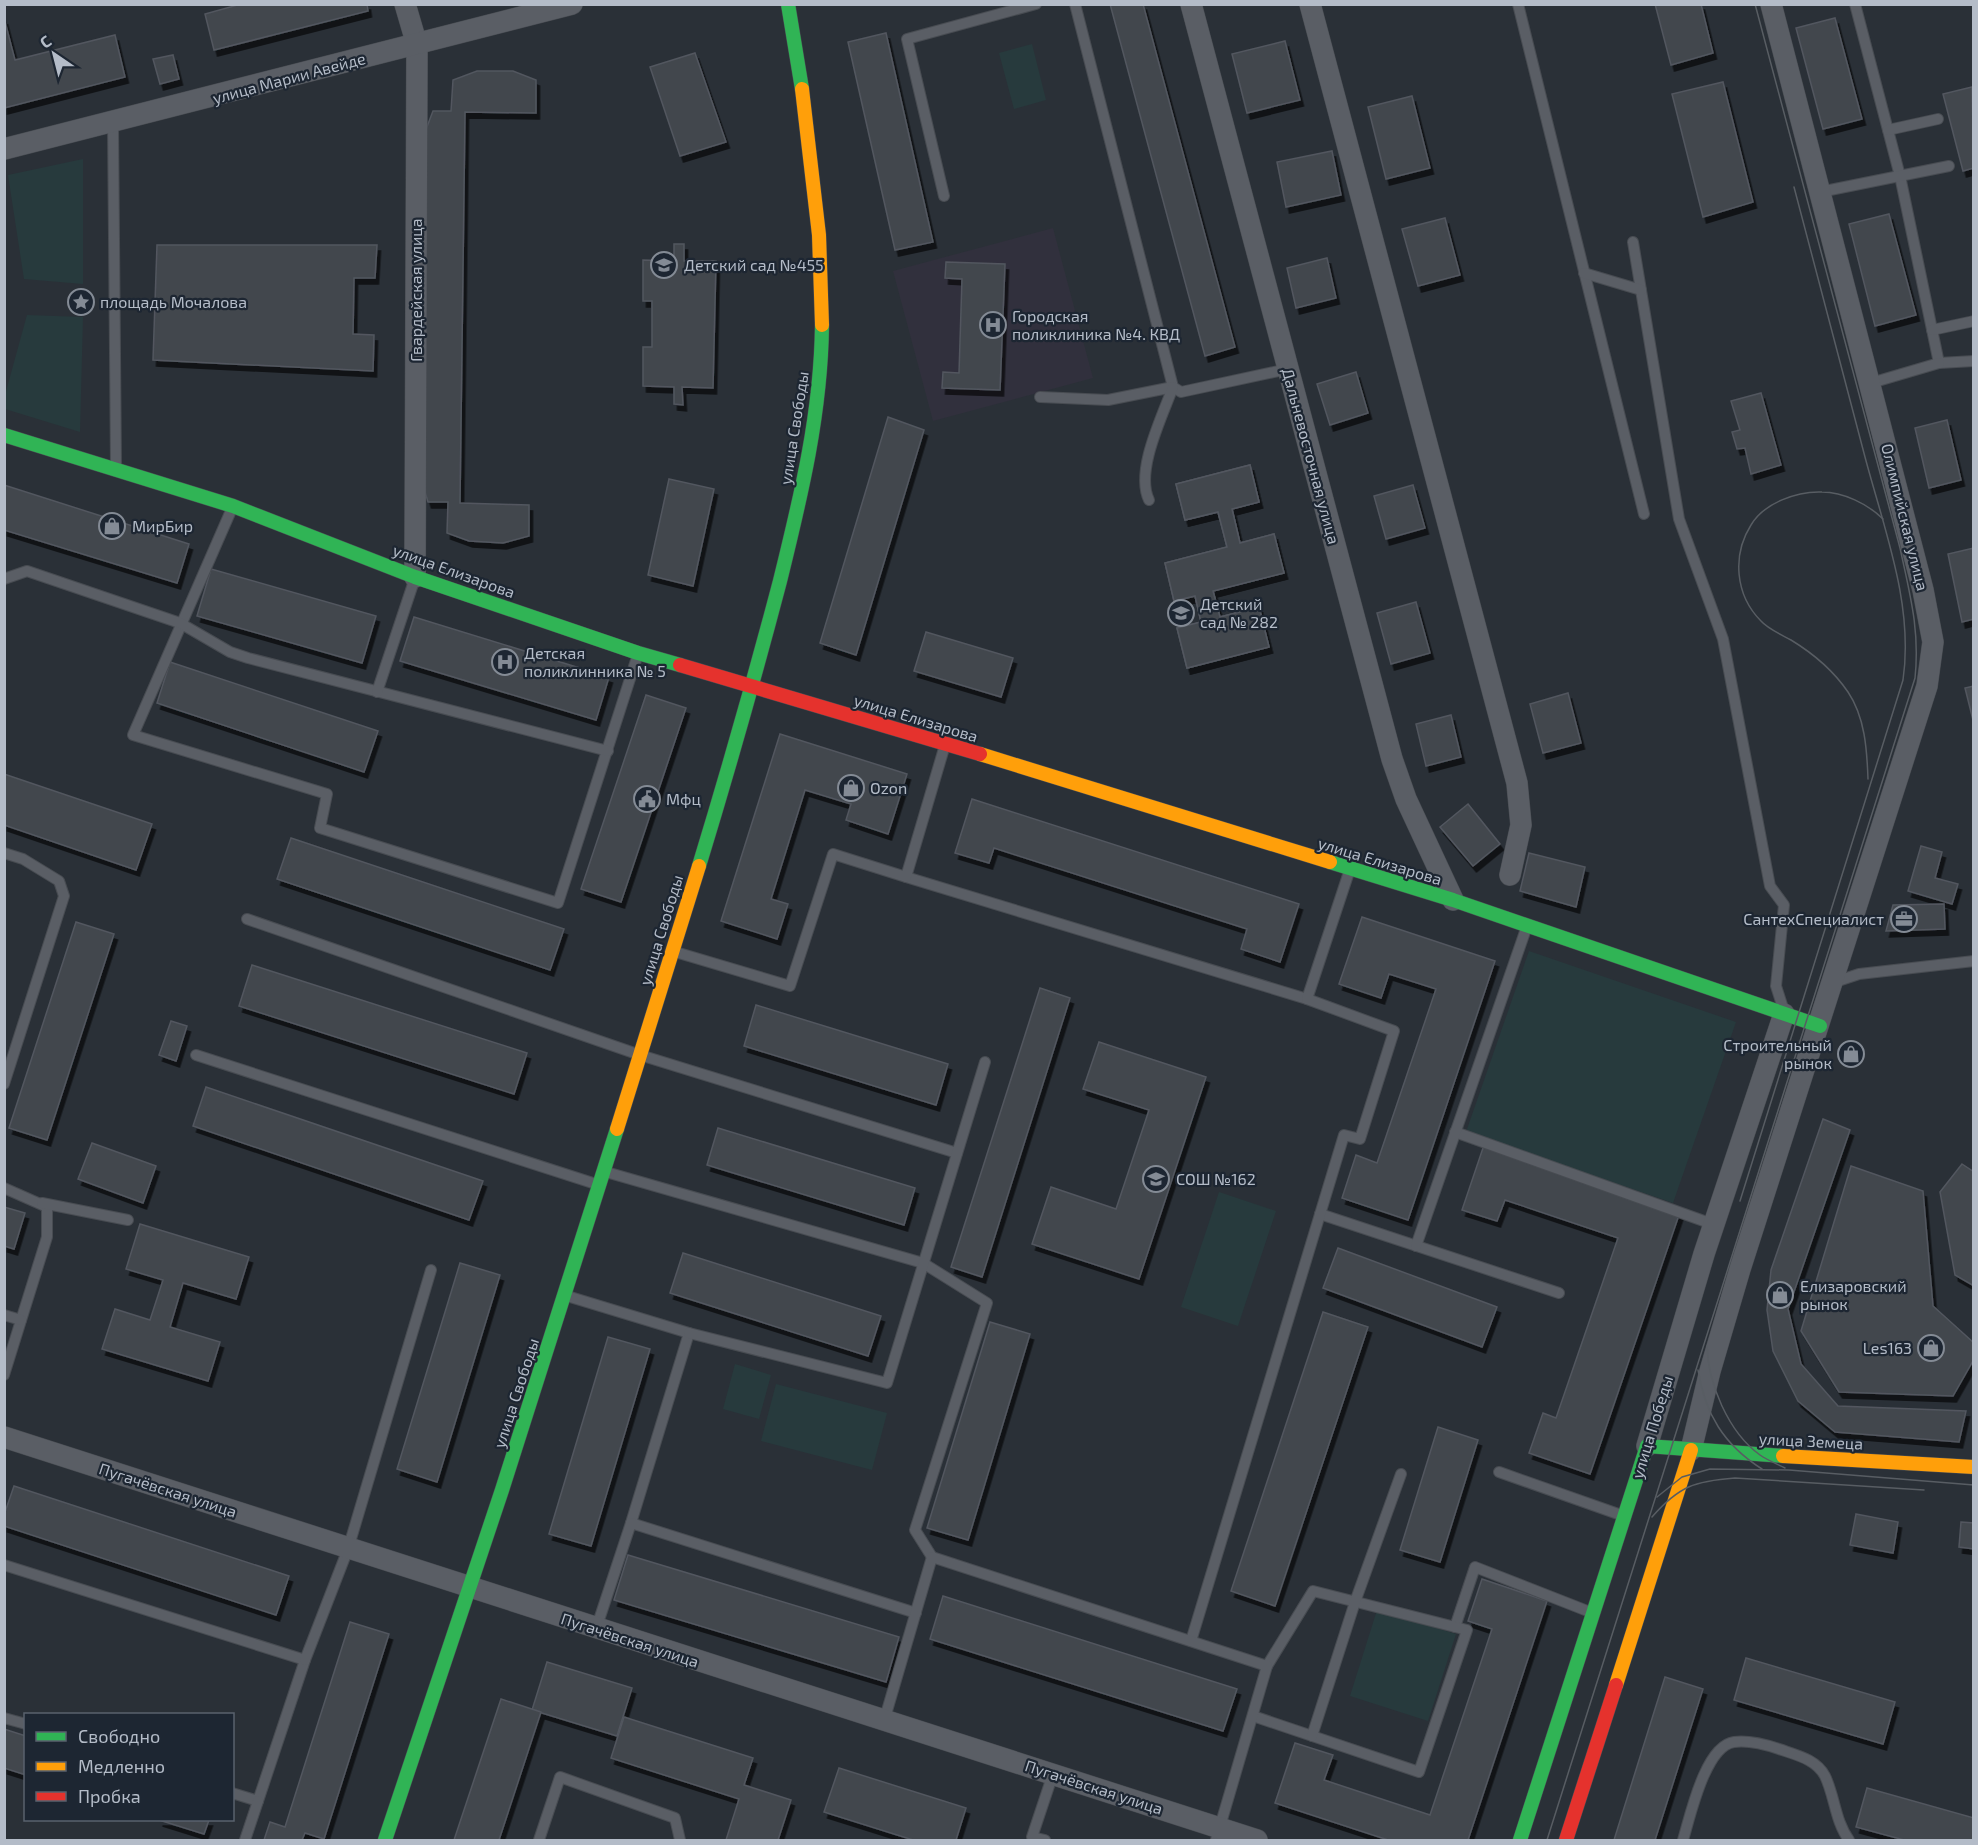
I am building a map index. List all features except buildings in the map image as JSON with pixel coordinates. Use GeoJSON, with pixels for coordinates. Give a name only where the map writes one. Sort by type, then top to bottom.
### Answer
{"type":"FeatureCollection","features":[{"type":"Feature","properties":{"kind":"street","name":"Гвардейская улица"},"geometry":{"type":"LineString","coordinates":[[405,4],[417,45],[415,576]]}},
{"type":"Feature","properties":{"kind":"street","name":"улица Марии Авейде"},"geometry":{"type":"LineString","coordinates":[[4,149],[572,4]]}},
{"type":"Feature","properties":{"kind":"street","name":"улица Свободы"},"geometry":{"type":"LineString","coordinates":[[385,1840],[470,1589],[565,1295],[754,685],[810,459],[820,378],[822,267],[810,135],[788,4]]}},
{"type":"Feature","properties":{"kind":"street","name":"Дальневосточная улица"},"geometry":{"type":"LineString","coordinates":[[1191,4],[1392,759],[1406,799],[1453,900]]}},
{"type":"Feature","properties":{"kind":"street"},"geometry":{"type":"LineString","coordinates":[[1310,4],[1517,783],[1521,825],[1510,874]]}},
{"type":"Feature","properties":{"kind":"street","name":"Олимпийская улица"},"geometry":{"type":"LineString","coordinates":[[1771,4],[1871,383],[1923,590],[1933,642],[1927,686],[1820,1026]]}},
{"type":"Feature","properties":{"kind":"street","name":"улица Елизарова"},"geometry":{"type":"LineString","coordinates":[[4,435],[233,506],[415,576],[638,653],[754,685],[1453,900],[1820,1026]]}},
{"type":"Feature","properties":{"kind":"street","name":"улица Победы"},"geometry":{"type":"LineString","coordinates":[[1520,1840],[1647,1446],[1714,1225],[1784,1014]]}},
{"type":"Feature","properties":{"kind":"street"},"geometry":{"type":"LineString","coordinates":[[1566,1840],[1691,1450],[1710,1371],[1737,1280],[1820,1026]]}},
{"type":"Feature","properties":{"kind":"street","name":"Пугачёвская улица"},"geometry":{"type":"LineString","coordinates":[[4,1437],[470,1589],[1053,1774],[1218,1834],[1257,1840]]}},
{"type":"Feature","properties":{"kind":"street","name":"улица Земеца"},"geometry":{"type":"LineString","coordinates":[[1647,1446],[1974,1467]]}},
{"type":"Feature","properties":{"kind":"lane"},"geometry":{"type":"LineString","coordinates":[[944,196],[907,39],[1036,4]]}},
{"type":"Feature","properties":{"kind":"lane"},"geometry":{"type":"LineString","coordinates":[[1075,4],[1173,387],[1145,469],[1143,484],[1149,500]]}},
{"type":"Feature","properties":{"kind":"lane"},"geometry":{"type":"LineString","coordinates":[[1518,4],[1644,514]]}},
{"type":"Feature","properties":{"kind":"lane"},"geometry":{"type":"LineString","coordinates":[[1855,4],[1900,176],[1939,363]]}},
{"type":"Feature","properties":{"kind":"lane"},"geometry":{"type":"LineString","coordinates":[[1888,130],[1938,119]]}},
{"type":"Feature","properties":{"kind":"lane"},"geometry":{"type":"LineString","coordinates":[[113,123],[116,469]]}},
{"type":"Feature","properties":{"kind":"lane"},"geometry":{"type":"LineString","coordinates":[[1820,192],[1949,166]]}},
{"type":"Feature","properties":{"kind":"lane"},"geometry":{"type":"LineString","coordinates":[[1633,242],[1679,519],[1723,639],[1770,886],[1784,905],[1776,986],[1784,1014]]}},
{"type":"Feature","properties":{"kind":"lane"},"geometry":{"type":"LineString","coordinates":[[1584,273],[1641,290]]}},
{"type":"Feature","properties":{"kind":"lane"},"geometry":{"type":"LineString","coordinates":[[1932,330],[1974,321]]}},
{"type":"Feature","properties":{"kind":"lane"},"geometry":{"type":"LineString","coordinates":[[1871,383],[1939,363],[1974,361]]}},
{"type":"Feature","properties":{"kind":"lane"},"geometry":{"type":"LineString","coordinates":[[1040,397],[1108,400],[1173,387],[1181,392],[1288,369]]}},
{"type":"Feature","properties":{"kind":"lane"},"geometry":{"type":"LineString","coordinates":[[233,506],[133,735],[327,794],[320,828],[558,903],[638,653]]}},
{"type":"Feature","properties":{"kind":"lane"},"geometry":{"type":"LineString","coordinates":[[4,579],[27,571],[180,623],[230,652],[248,658],[608,751]]}},
{"type":"Feature","properties":{"kind":"lane"},"geometry":{"type":"LineString","coordinates":[[377,692],[415,576]]}},
{"type":"Feature","properties":{"kind":"lane"},"geometry":{"type":"LineString","coordinates":[[906,877],[945,744]]}},
{"type":"Feature","properties":{"kind":"lane"},"geometry":{"type":"LineString","coordinates":[[4,853],[23,859],[59,881],[64,896],[4,1083]]}},
{"type":"Feature","properties":{"kind":"lane"},"geometry":{"type":"LineString","coordinates":[[672,951],[790,986],[833,854],[1307,999],[1394,1031],[1360,1140],[1344,1134],[1191,1641]]}},
{"type":"Feature","properties":{"kind":"lane"},"geometry":{"type":"LineString","coordinates":[[1307,999],[1350,869]]}},
{"type":"Feature","properties":{"kind":"lane"},"geometry":{"type":"LineString","coordinates":[[248,919],[640,1055],[957,1153]]}},
{"type":"Feature","properties":{"kind":"lane"},"geometry":{"type":"LineString","coordinates":[[1416,1246],[1527,926]]}},
{"type":"Feature","properties":{"kind":"lane"},"geometry":{"type":"LineString","coordinates":[[1832,983],[1859,974],[1974,961]]}},
{"type":"Feature","properties":{"kind":"lane"},"geometry":{"type":"LineString","coordinates":[[196,1055],[600,1185]]}},
{"type":"Feature","properties":{"kind":"lane"},"geometry":{"type":"LineString","coordinates":[[565,1295],[690,1333],[887,1383],[985,1062]]}},
{"type":"Feature","properties":{"kind":"lane"},"geometry":{"type":"LineString","coordinates":[[1455,1132],[1714,1225]]}},
{"type":"Feature","properties":{"kind":"lane"},"geometry":{"type":"LineString","coordinates":[[604,1171],[923,1263],[987,1304],[915,1530],[932,1557],[1267,1666]]}},
{"type":"Feature","properties":{"kind":"lane"},"geometry":{"type":"LineString","coordinates":[[4,1188],[47,1207],[47,1237],[4,1375]]}},
{"type":"Feature","properties":{"kind":"lane"},"geometry":{"type":"LineString","coordinates":[[39,1203],[128,1220]]}},
{"type":"Feature","properties":{"kind":"lane"},"geometry":{"type":"LineString","coordinates":[[1320,1215],[1559,1293]]}},
{"type":"Feature","properties":{"kind":"lane"},"geometry":{"type":"LineString","coordinates":[[245,1840],[305,1660],[348,1549],[431,1270]]}},
{"type":"Feature","properties":{"kind":"lane"},"geometry":{"type":"LineString","coordinates":[[4,1314],[21,1320]]}},
{"type":"Feature","properties":{"kind":"lane"},"geometry":{"type":"LineString","coordinates":[[596,1629],[690,1333]]}},
{"type":"Feature","properties":{"kind":"lane"},"geometry":{"type":"LineString","coordinates":[[1499,1472],[1624,1516]]}},
{"type":"Feature","properties":{"kind":"lane"},"geometry":{"type":"LineString","coordinates":[[1312,1736],[1355,1602],[1401,1474]]}},
{"type":"Feature","properties":{"kind":"lane"},"geometry":{"type":"LineString","coordinates":[[631,1523],[916,1613]]}},
{"type":"Feature","properties":{"kind":"lane"},"geometry":{"type":"LineString","coordinates":[[884,1721],[932,1557]]}},
{"type":"Feature","properties":{"kind":"lane"},"geometry":{"type":"LineString","coordinates":[[4,1565],[305,1660]]}},
{"type":"Feature","properties":{"kind":"lane"},"geometry":{"type":"LineString","coordinates":[[1455,1627],[1475,1567],[1593,1614]]}},
{"type":"Feature","properties":{"kind":"lane"},"geometry":{"type":"LineString","coordinates":[[1218,1834],[1267,1666],[1313,1591],[1467,1630],[1419,1772],[1253,1716]]}},
{"type":"Feature","properties":{"kind":"lane"},"geometry":{"type":"LineString","coordinates":[[4,1718],[24,1724]]}},
{"type":"Feature","properties":{"kind":"lane"},"geometry":{"type":"LineString","coordinates":[[1683,1840],[1704,1774],[1714,1755],[1731,1742],[1760,1743],[1814,1763],[1824,1776],[1840,1826],[1849,1840]]}},
{"type":"Feature","properties":{"kind":"lane"},"geometry":{"type":"LineString","coordinates":[[1045,1840],[1030,1839],[1053,1774]]}},
{"type":"Feature","properties":{"kind":"lane"},"geometry":{"type":"LineString","coordinates":[[539,1840],[560,1777],[675,1818],[680,1840]]}},
{"type":"Feature","properties":{"kind":"lane"},"geometry":{"type":"LineString","coordinates":[[234,1794],[258,1801]]}},
{"type":"Feature","properties":{"kind":"shaded area"},"geometry":{"type":"Polygon","coordinates":[[[1032,44],[1046,100],[1014,109],[999,53],[1032,44]]]}},
{"type":"Feature","properties":{"kind":"shaded area"},"geometry":{"type":"Polygon","coordinates":[[[83,159],[83,284],[24,279],[8,175],[83,159]]]}},
{"type":"Feature","properties":{"kind":"shaded area","name":"Городская поликлиника №4. КВД"},"geometry":{"type":"Polygon","coordinates":[[[1053,228],[1093,378],[933,421],[893,271],[1053,228]]]}},
{"type":"Feature","properties":{"kind":"shaded area"},"geometry":{"type":"Polygon","coordinates":[[[27,315],[83,317],[80,432],[5,409],[5,395],[27,315]]]}},
{"type":"Feature","properties":{"kind":"shaded area"},"geometry":{"type":"Polygon","coordinates":[[[1529,951],[1736,1022],[1673,1203],[1466,1132],[1529,951]]]}},
{"type":"Feature","properties":{"kind":"shaded area"},"geometry":{"type":"Polygon","coordinates":[[[1219,1192],[1276,1211],[1238,1326],[1181,1307],[1219,1192]]]}},
{"type":"Feature","properties":{"kind":"shaded area"},"geometry":{"type":"Polygon","coordinates":[[[735,1364],[771,1375],[759,1419],[723,1409],[735,1364]]]}},
{"type":"Feature","properties":{"kind":"shaded area"},"geometry":{"type":"Polygon","coordinates":[[[776,1384],[887,1413],[872,1470],[761,1441],[776,1384]]]}},
{"type":"Feature","properties":{"kind":"shaded area"},"geometry":{"type":"Polygon","coordinates":[[[1377,1610],[1456,1634],[1428,1721],[1350,1696],[1377,1610]]]}},
{"type":"Feature","properties":{"kind":"tram line"},"geometry":{"type":"LineString","coordinates":[[1547,1840],[1915,678],[1915,628],[1900,548],[1755,4]]}},
{"type":"Feature","properties":{"kind":"tram line"},"geometry":{"type":"LineString","coordinates":[[1740,1201],[1903,680],[1905,652],[1901,595],[1895,567],[1794,187]]}},
{"type":"Feature","properties":{"kind":"tram line"},"geometry":{"type":"LineString","coordinates":[[1868,779],[1866,745],[1862,723],[1854,702],[1836,677],[1822,663],[1799,645],[1767,627],[1752,611],[1741,587],[1739,562],[1745,537],[1757,517],[1764,510],[1792,496],[1812,492],[1838,494],[1863,504],[1883,519]]}},
{"type":"Feature","properties":{"kind":"tram line"},"geometry":{"type":"LineString","coordinates":[[1707,1346],[1711,1375],[1729,1420],[1749,1445],[1763,1457],[1785,1468]]}},
{"type":"Feature","properties":{"kind":"tram line"},"geometry":{"type":"LineString","coordinates":[[1698,1370],[1706,1401],[1718,1427],[1737,1450],[1762,1469]]}},
{"type":"Feature","properties":{"kind":"tram line"},"geometry":{"type":"LineString","coordinates":[[1657,1497],[1682,1477],[1710,1469],[1789,1470],[1974,1485]]}},
{"type":"Feature","properties":{"kind":"tram line"},"geometry":{"type":"LineString","coordinates":[[1652,1517],[1671,1498],[1689,1487],[1721,1479],[1924,1490]]}},
{"type":"Feature","properties":{"kind":"traffic: fast"},"geometry":{"type":"LineString","coordinates":[[788,4],[802,89]]}},
{"type":"Feature","properties":{"kind":"traffic: fast"},"geometry":{"type":"LineString","coordinates":[[699,866],[751,688],[795,518],[814,423],[822,325]]}},
{"type":"Feature","properties":{"kind":"traffic: fast"},"geometry":{"type":"LineString","coordinates":[[4,435],[233,506],[415,577],[638,653],[680,665]]}},
{"type":"Feature","properties":{"kind":"traffic: fast"},"geometry":{"type":"LineString","coordinates":[[1330,862],[1453,900],[1820,1026]]}},
{"type":"Feature","properties":{"kind":"traffic: fast"},"geometry":{"type":"LineString","coordinates":[[385,1840],[502,1490],[617,1129]]}},
{"type":"Feature","properties":{"kind":"traffic: fast"},"geometry":{"type":"LineString","coordinates":[[1520,1840],[1647,1446],[1783,1456]]}},
{"type":"Feature","properties":{"kind":"traffic: slow"},"geometry":{"type":"LineString","coordinates":[[802,89],[819,235],[822,325]]}},
{"type":"Feature","properties":{"kind":"traffic: slow"},"geometry":{"type":"LineString","coordinates":[[980,754],[1330,862]]}},
{"type":"Feature","properties":{"kind":"traffic: slow"},"geometry":{"type":"LineString","coordinates":[[617,1129],[699,866]]}},
{"type":"Feature","properties":{"kind":"traffic: slow"},"geometry":{"type":"LineString","coordinates":[[1616,1685],[1691,1450]]}},
{"type":"Feature","properties":{"kind":"traffic: slow"},"geometry":{"type":"LineString","coordinates":[[1783,1456],[1974,1467]]}},
{"type":"Feature","properties":{"kind":"traffic: jam"},"geometry":{"type":"LineString","coordinates":[[680,665],[980,754]]}},
{"type":"Feature","properties":{"kind":"traffic: jam"},"geometry":{"type":"LineString","coordinates":[[1566,1840],[1616,1685]]}},
{"type":"Feature","properties":{"kind":"place","name":"Детский сад №455"},"geometry":{"type":"Point","coordinates":[664,265]}},
{"type":"Feature","properties":{"kind":"place","name":"площадь Мочалова"},"geometry":{"type":"Point","coordinates":[81,302]}},
{"type":"Feature","properties":{"kind":"place","name":"Городская поликлиника №4. КВД"},"geometry":{"type":"Point","coordinates":[993,325]}},
{"type":"Feature","properties":{"kind":"place","name":"МирБир"},"geometry":{"type":"Point","coordinates":[112,526]}},
{"type":"Feature","properties":{"kind":"place","name":"Детский сад № 282"},"geometry":{"type":"Point","coordinates":[1181,613]}},
{"type":"Feature","properties":{"kind":"place","name":"Детская поликлинника № 5"},"geometry":{"type":"Point","coordinates":[505,662]}},
{"type":"Feature","properties":{"kind":"place","name":"Ozon"},"geometry":{"type":"Point","coordinates":[851,788]}},
{"type":"Feature","properties":{"kind":"place","name":"Мфц"},"geometry":{"type":"Point","coordinates":[647,799]}},
{"type":"Feature","properties":{"kind":"place","name":"СантехСпециалист"},"geometry":{"type":"Point","coordinates":[1904,919]}},
{"type":"Feature","properties":{"kind":"place","name":"Строительный рынок"},"geometry":{"type":"Point","coordinates":[1851,1054]}},
{"type":"Feature","properties":{"kind":"place","name":"СОШ №162"},"geometry":{"type":"Point","coordinates":[1156,1179]}},
{"type":"Feature","properties":{"kind":"place","name":"Елизаровский рынок"},"geometry":{"type":"Point","coordinates":[1780,1295]}},
{"type":"Feature","properties":{"kind":"place","name":"Les163"},"geometry":{"type":"Point","coordinates":[1931,1348]}}]}
